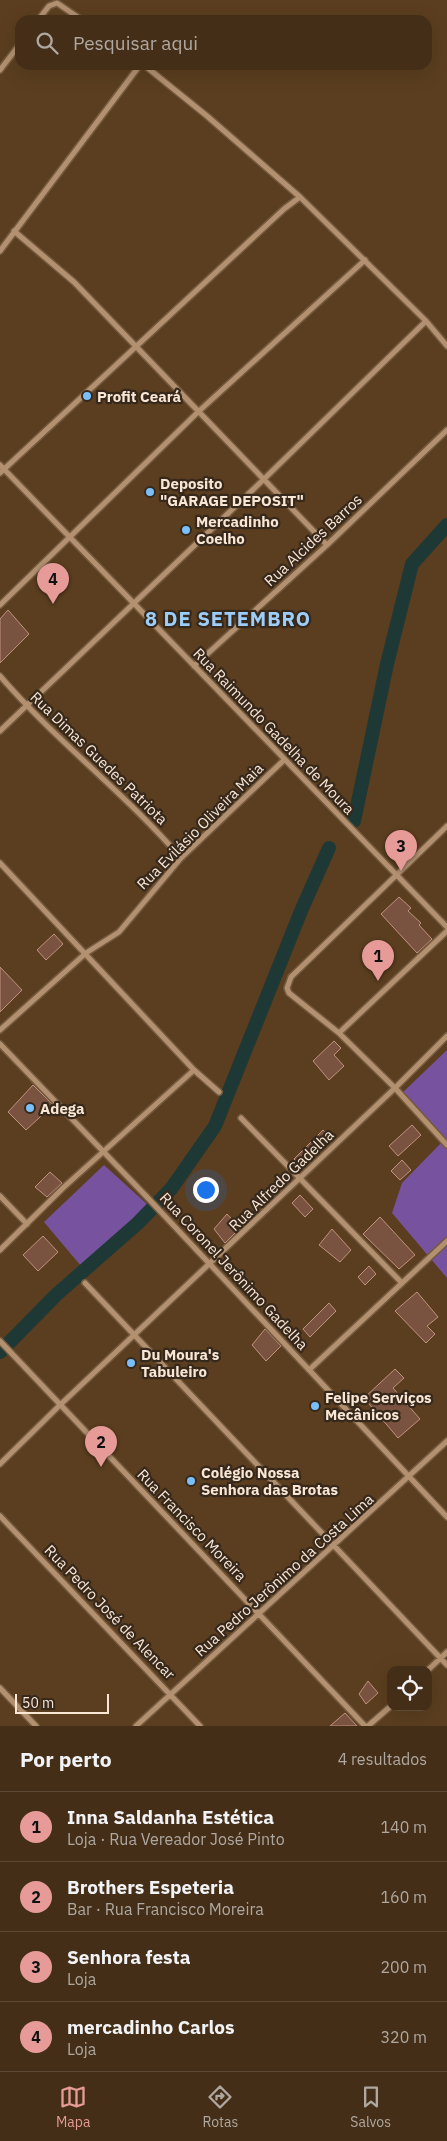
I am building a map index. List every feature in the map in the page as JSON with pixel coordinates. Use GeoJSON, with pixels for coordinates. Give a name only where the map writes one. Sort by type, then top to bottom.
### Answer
{"type":"FeatureCollection","features":[{"type":"Feature","properties":{"kind":"street"},"geometry":{"type":"LineString","coordinates":[[42,15],[49,6],[57,3],[75,15]]}},
{"type":"Feature","properties":{"kind":"street"},"geometry":{"type":"LineString","coordinates":[[0,70],[15,50]]}},
{"type":"Feature","properties":{"kind":"street"},"geometry":{"type":"LineString","coordinates":[[0,251],[136,70]]}},
{"type":"Feature","properties":{"kind":"street"},"geometry":{"type":"LineString","coordinates":[[150,70],[207,116],[300,197],[426,321],[447,346]]}},
{"type":"Feature","properties":{"kind":"street"},"geometry":{"type":"LineString","coordinates":[[1,469],[284,209],[300,197]]}},
{"type":"Feature","properties":{"kind":"street"},"geometry":{"type":"LineString","coordinates":[[14,231],[74,282],[327,545]]}},
{"type":"Feature","properties":{"kind":"street"},"geometry":{"type":"LineString","coordinates":[[0,605],[198,412],[365,260]]}},
{"type":"Feature","properties":{"kind":"street"},"geometry":{"type":"LineString","coordinates":[[0,731],[264,480],[426,321]]}},
{"type":"Feature","properties":{"kind":"street","name":"Rua Alcides Barros"},"geometry":{"type":"LineString","coordinates":[[194,666],[327,545],[447,430]]}},
{"type":"Feature","properties":{"kind":"street","name":"Rua Raimundo Gadelha de Moura"},"geometry":{"type":"LineString","coordinates":[[1,469],[447,929]]}},
{"type":"Feature","properties":{"kind":"street","name":"Rua Dimas Guedes Patriota"},"geometry":{"type":"LineString","coordinates":[[0,676],[27,706],[148,822],[181,858]]}},
{"type":"Feature","properties":{"kind":"street","name":"Rua Evilásio Oliveira Maia"},"geometry":{"type":"LineString","coordinates":[[0,1030],[86,953],[119,932],[181,858],[284,760]]}},
{"type":"Feature","properties":{"kind":"street"},"geometry":{"type":"LineString","coordinates":[[447,826],[290,977],[287,988],[289,993],[339,1033],[395,1088],[447,1145]]}},
{"type":"Feature","properties":{"kind":"street"},"geometry":{"type":"LineString","coordinates":[[0,864],[86,953],[194,1070],[219,1092]]}},
{"type":"Feature","properties":{"kind":"street"},"geometry":{"type":"LineString","coordinates":[[339,1033],[447,929]]}},
{"type":"Feature","properties":{"kind":"street","name":"Rua Alfredo Gadelha"},"geometry":{"type":"LineString","coordinates":[[0,1464],[395,1088],[447,1036]]}},
{"type":"Feature","properties":{"kind":"street","name":"Rua Coronel Jerônimo Gadelha"},"geometry":{"type":"LineString","coordinates":[[0,1044],[447,1516]]}},
{"type":"Feature","properties":{"kind":"street"},"geometry":{"type":"LineString","coordinates":[[0,1250],[103,1152],[194,1070]]}},
{"type":"Feature","properties":{"kind":"street"},"geometry":{"type":"LineString","coordinates":[[241,1118],[402,1283]]}},
{"type":"Feature","properties":{"kind":"street"},"geometry":{"type":"LineString","coordinates":[[0,1196],[27,1224]]}},
{"type":"Feature","properties":{"kind":"street"},"geometry":{"type":"LineString","coordinates":[[310,1370],[447,1241]]}},
{"type":"Feature","properties":{"kind":"street"},"geometry":{"type":"LineString","coordinates":[[85,1283],[447,1665]]}},
{"type":"Feature","properties":{"kind":"street","name":"Rua Francisco Moreira"},"geometry":{"type":"LineString","coordinates":[[0,1342],[366,1726]]}},
{"type":"Feature","properties":{"kind":"street","name":"Rua Pedro Jerônimo da Costa Lima"},"geometry":{"type":"LineString","coordinates":[[136,1726],[447,1441]]}},
{"type":"Feature","properties":{"kind":"street","name":"Rua Pedro José de Alencar"},"geometry":{"type":"LineString","coordinates":[[0,1516],[172,1694],[200,1726]]}},
{"type":"Feature","properties":{"kind":"street"},"geometry":{"type":"LineString","coordinates":[[432,1666],[447,1652]]}},
{"type":"Feature","properties":{"kind":"street"},"geometry":{"type":"LineString","coordinates":[[0,1688],[36,1726]]}},
{"type":"Feature","properties":{"kind":"street"},"geometry":{"type":"LineString","coordinates":[[366,1726],[387,1709]]}},
{"type":"Feature","properties":{"kind":"shaded area"},"geometry":{"type":"Polygon","coordinates":[[[447,1050],[447,1278],[392,1213],[402,1183],[441,1143],[400,1095],[447,1050]]]}},
{"type":"Feature","properties":{"kind":"shaded area"},"geometry":{"type":"Polygon","coordinates":[[[104,1165],[149,1206],[81,1266],[44,1222],[104,1165]]]}},
{"type":"Feature","properties":{"kind":"building"},"geometry":{"type":"Polygon","coordinates":[[[8,610],[29,634],[0,663],[0,619],[8,610]]]}},
{"type":"Feature","properties":{"kind":"building"},"geometry":{"type":"Polygon","coordinates":[[[399,897],[411,908],[408,911],[421,923],[419,925],[432,939],[417,953],[381,914],[399,897]]]}},
{"type":"Feature","properties":{"kind":"building"},"geometry":{"type":"Polygon","coordinates":[[[54,934],[63,944],[46,960],[37,950],[54,934]]]}},
{"type":"Feature","properties":{"kind":"building"},"geometry":{"type":"Polygon","coordinates":[[[0,967],[22,990],[0,1012],[0,967]]]}},
{"type":"Feature","properties":{"kind":"building"},"geometry":{"type":"Polygon","coordinates":[[[334,1041],[341,1048],[334,1055],[344,1066],[329,1080],[313,1061],[334,1041]]]}},
{"type":"Feature","properties":{"kind":"building","name":"Adega"},"geometry":{"type":"Polygon","coordinates":[[[33,1085],[53,1105],[26,1130],[8,1112],[33,1085]]]}},
{"type":"Feature","properties":{"kind":"building"},"geometry":{"type":"Polygon","coordinates":[[[412,1125],[421,1135],[398,1156],[389,1146],[412,1125]]]}},
{"type":"Feature","properties":{"kind":"building"},"geometry":{"type":"Polygon","coordinates":[[[323,1130],[332,1139],[303,1168],[294,1159],[323,1130]]]}},
{"type":"Feature","properties":{"kind":"building"},"geometry":{"type":"Polygon","coordinates":[[[402,1160],[411,1170],[400,1180],[391,1171],[402,1160]]]}},
{"type":"Feature","properties":{"kind":"building"},"geometry":{"type":"Polygon","coordinates":[[[50,1172],[62,1183],[47,1197],[35,1187],[50,1172]]]}},
{"type":"Feature","properties":{"kind":"building"},"geometry":{"type":"Polygon","coordinates":[[[300,1195],[313,1209],[305,1217],[292,1203],[300,1195]]]}},
{"type":"Feature","properties":{"kind":"building"},"geometry":{"type":"Polygon","coordinates":[[[227,1214],[240,1228],[225,1243],[214,1229],[227,1214]]]}},
{"type":"Feature","properties":{"kind":"building"},"geometry":{"type":"Polygon","coordinates":[[[380,1217],[415,1255],[399,1269],[363,1234],[380,1217]]]}},
{"type":"Feature","properties":{"kind":"building"},"geometry":{"type":"Polygon","coordinates":[[[332,1229],[351,1250],[340,1262],[319,1245],[332,1229]]]}},
{"type":"Feature","properties":{"kind":"building"},"geometry":{"type":"Polygon","coordinates":[[[43,1236],[58,1252],[38,1271],[23,1255],[43,1236]]]}},
{"type":"Feature","properties":{"kind":"building"},"geometry":{"type":"Polygon","coordinates":[[[369,1266],[376,1274],[365,1285],[358,1277],[369,1266]]]}},
{"type":"Feature","properties":{"kind":"building"},"geometry":{"type":"Polygon","coordinates":[[[417,1292],[438,1317],[427,1326],[435,1334],[426,1343],[395,1311],[417,1292]]]}},
{"type":"Feature","properties":{"kind":"building"},"geometry":{"type":"Polygon","coordinates":[[[329,1303],[336,1311],[310,1337],[303,1329],[329,1303]]]}},
{"type":"Feature","properties":{"kind":"building"},"geometry":{"type":"Polygon","coordinates":[[[265,1329],[281,1346],[266,1361],[252,1345],[265,1329]]]}},
{"type":"Feature","properties":{"kind":"building"},"geometry":{"type":"Polygon","coordinates":[[[395,1369],[404,1378],[393,1388],[420,1419],[398,1438],[364,1398],[395,1369]]]}},
{"type":"Feature","properties":{"kind":"building"},"geometry":{"type":"Polygon","coordinates":[[[368,1681],[378,1693],[366,1704],[359,1694],[368,1681]]]}},
{"type":"Feature","properties":{"kind":"building"},"geometry":{"type":"Polygon","coordinates":[[[345,1713],[357,1726],[330,1726],[345,1713]]]}},
{"type":"Feature","properties":{"kind":"waterway"},"geometry":{"type":"LineString","coordinates":[[354,821],[387,664],[412,564],[447,525]]}},
{"type":"Feature","properties":{"kind":"waterway"},"geometry":{"type":"LineString","coordinates":[[0,1352],[56,1295],[138,1223],[171,1189],[215,1126],[301,911],[329,848]]}},
{"type":"Feature","properties":{"kind":"place","name":"Profit Ceará"},"geometry":{"type":"Point","coordinates":[87,396]}},
{"type":"Feature","properties":{"kind":"place","name":"Deposito \"GARAGE DEPOSIT\""},"geometry":{"type":"Point","coordinates":[150,492]}},
{"type":"Feature","properties":{"kind":"place","name":"Mercadinho Coelho"},"geometry":{"type":"Point","coordinates":[186,530]}},
{"type":"Feature","properties":{"kind":"place","name":"mercadinho Carlos"},"geometry":{"type":"Point","coordinates":[53,604]}},
{"type":"Feature","properties":{"kind":"place","name":"Senhora festa"},"geometry":{"type":"Point","coordinates":[401,871]}},
{"type":"Feature","properties":{"kind":"place","name":"Inna Saldanha Estética"},"geometry":{"type":"Point","coordinates":[378,981]}},
{"type":"Feature","properties":{"kind":"place","name":"Adega"},"geometry":{"type":"Point","coordinates":[30,1108]}},
{"type":"Feature","properties":{"kind":"place","name":"Du Moura's Tabuleiro"},"geometry":{"type":"Point","coordinates":[131,1363]}},
{"type":"Feature","properties":{"kind":"place","name":"Felipe Serviços Mecânicos"},"geometry":{"type":"Point","coordinates":[315,1406]}},
{"type":"Feature","properties":{"kind":"place","name":"Brothers Espeteria"},"geometry":{"type":"Point","coordinates":[101,1467]}},
{"type":"Feature","properties":{"kind":"place","name":"Colégio Nossa Senhora das Brotas"},"geometry":{"type":"Point","coordinates":[191,1481]}},
{"type":"Feature","properties":{"kind":"district","name":"8 DE SETEMBRO"},"geometry":{"type":"Point","coordinates":[228,618]}}]}
